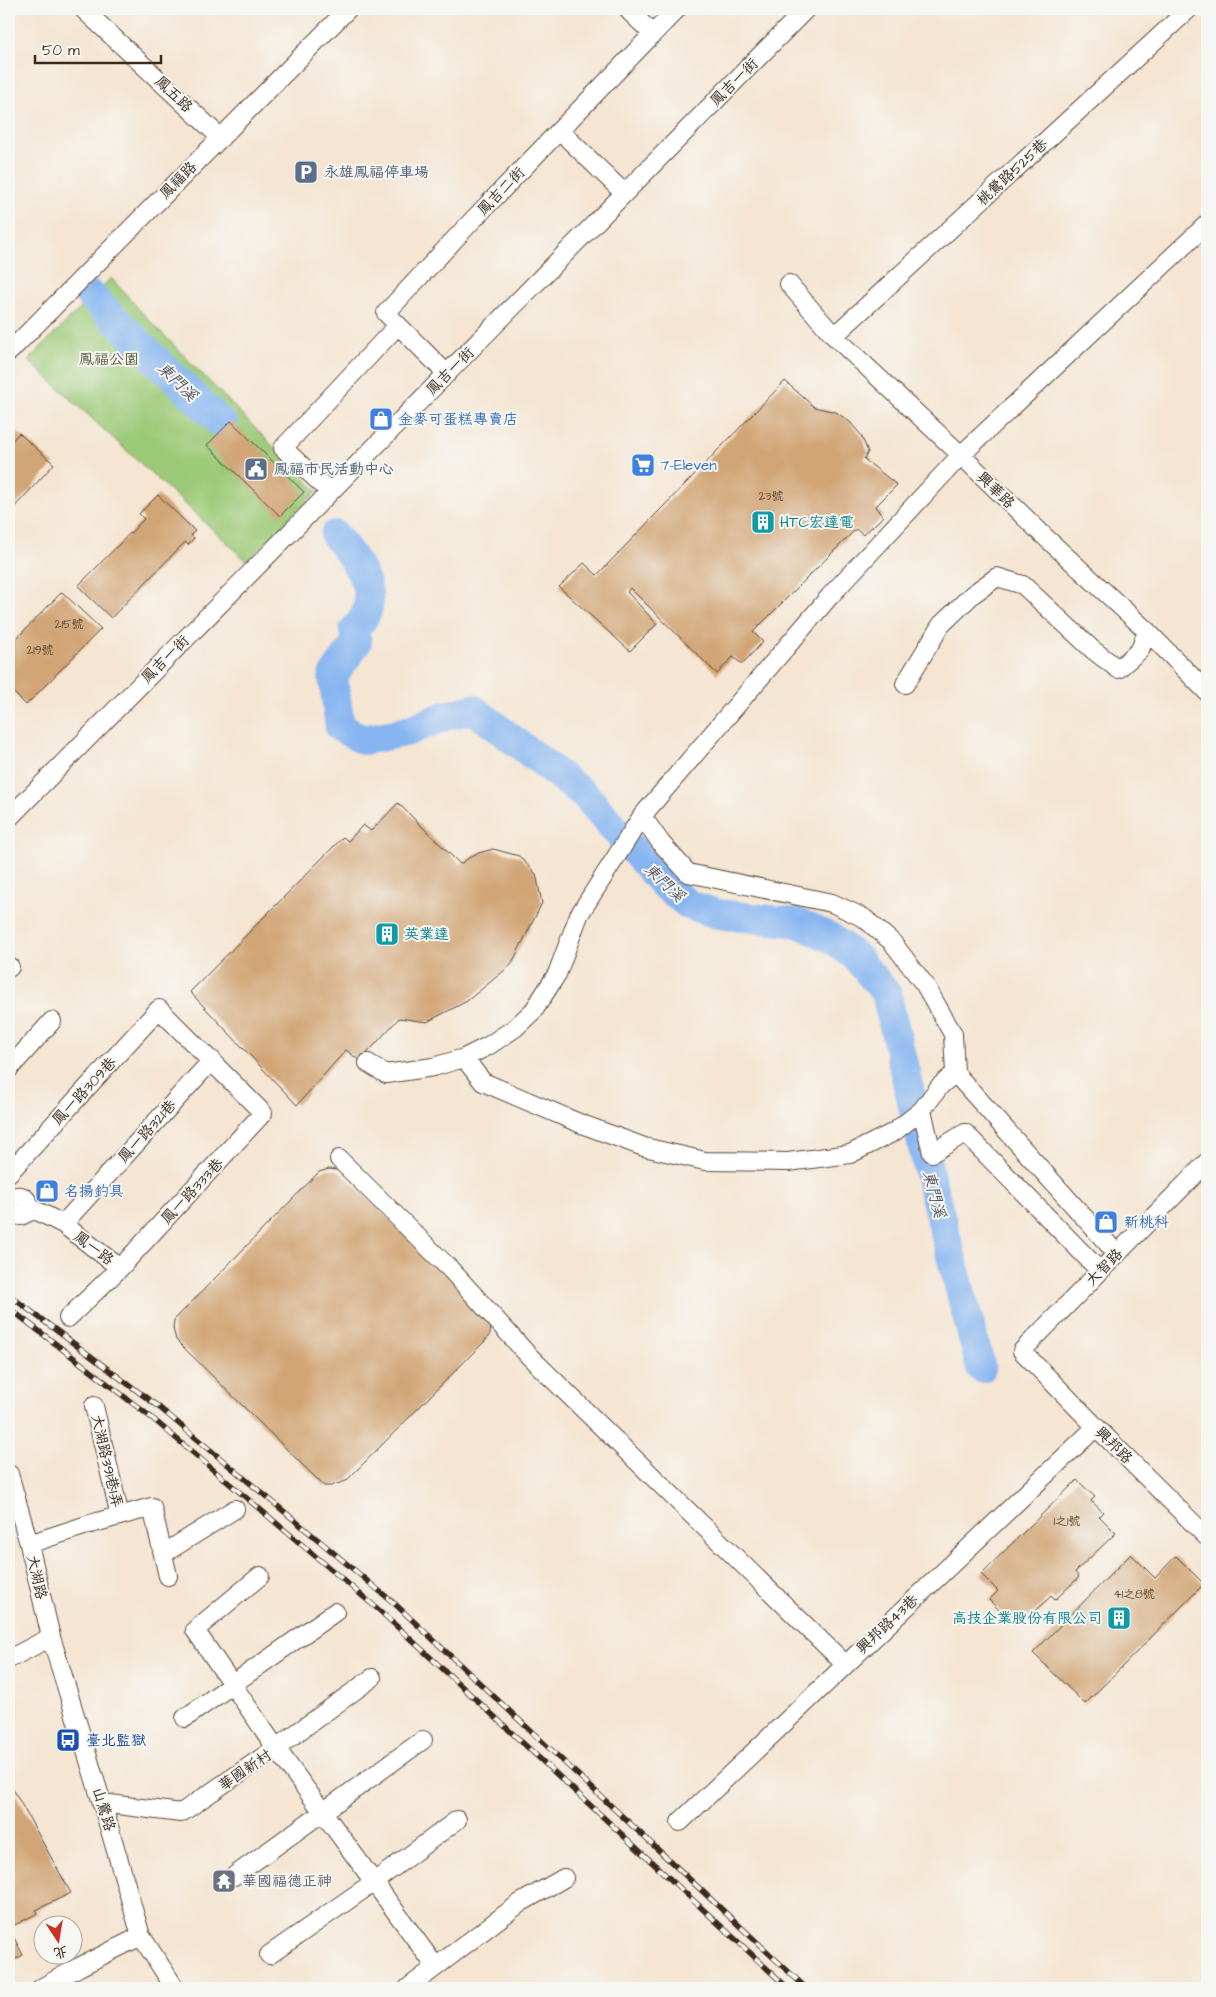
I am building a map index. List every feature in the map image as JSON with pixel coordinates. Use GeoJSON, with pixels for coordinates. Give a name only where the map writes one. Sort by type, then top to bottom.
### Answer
{"type":"FeatureCollection","features":[{"type":"Feature","properties":{"kind":"street","name":"鳳五路"},"geometry":{"type":"LineString","coordinates":[[83,9],[220,138]]}},
{"type":"Feature","properties":{"kind":"street","name":"鳳福路"},"geometry":{"type":"LineString","coordinates":[[9,352],[15,334],[220,138],[348,9]]}},
{"type":"Feature","properties":{"kind":"street"},"geometry":{"type":"LineString","coordinates":[[630,9],[630,12],[653,34]]}},
{"type":"Feature","properties":{"kind":"street","name":"鳳吉二街"},"geometry":{"type":"LineString","coordinates":[[447,374],[386,313],[467,226],[677,9]]}},
{"type":"Feature","properties":{"kind":"street","name":"鳳吉一街"},"geometry":{"type":"LineString","coordinates":[[9,818],[806,9]]}},
{"type":"Feature","properties":{"kind":"street","name":"桃鶯路525巷"},"geometry":{"type":"LineString","coordinates":[[834,336],[1189,9]]}},
{"type":"Feature","properties":{"kind":"street"},"geometry":{"type":"LineString","coordinates":[[560,131],[624,193]]}},
{"type":"Feature","properties":{"kind":"street"},"geometry":{"type":"LineString","coordinates":[[368,1063],[386,1074],[432,1067],[464,1058],[488,1046],[515,1028],[534,1010],[557,974],[579,914],[642,816],[830,596],[961,455],[1207,224]]}},
{"type":"Feature","properties":{"kind":"street","name":"興華路"},"geometry":{"type":"LineString","coordinates":[[789,284],[834,336],[1147,631],[1207,692]]}},
{"type":"Feature","properties":{"kind":"street"},"geometry":{"type":"LineString","coordinates":[[327,495],[283,448],[398,325]]}},
{"type":"Feature","properties":{"kind":"street"},"geometry":{"type":"LineString","coordinates":[[905,684],[941,625],[973,594],[997,577],[1023,585],[1094,650],[1118,669],[1140,650],[1147,631]]}},
{"type":"Feature","properties":{"kind":"street"},"geometry":{"type":"LineString","coordinates":[[642,816],[661,843],[688,873],[832,903],[864,918],[892,942],[925,985],[952,1034],[955,1073],[1117,1254]]}},
{"type":"Feature","properties":{"kind":"street","name":"鳳一路309巷"},"geometry":{"type":"LineString","coordinates":[[9,1173],[159,1009],[212,1060]]}},
{"type":"Feature","properties":{"kind":"street"},"geometry":{"type":"LineString","coordinates":[[9,1069],[52,1021]]}},
{"type":"Feature","properties":{"kind":"street"},"geometry":{"type":"LineString","coordinates":[[464,1058],[483,1082],[579,1123],[644,1147],[705,1161],[788,1162],[850,1154],[894,1132],[921,1110],[940,1086],[955,1073]]}},
{"type":"Feature","properties":{"kind":"street","name":"鳳一路333巷"},"geometry":{"type":"LineString","coordinates":[[120,1268],[263,1113],[212,1060]]}},
{"type":"Feature","properties":{"kind":"street","name":"鳳一路321巷"},"geometry":{"type":"LineString","coordinates":[[63,1224],[212,1060]]}},
{"type":"Feature","properties":{"kind":"street"},"geometry":{"type":"LineString","coordinates":[[921,1110],[932,1153],[965,1134],[1100,1271]]}},
{"type":"Feature","properties":{"kind":"street"},"geometry":{"type":"LineString","coordinates":[[339,1159],[451,1270],[529,1356],[845,1664]]}},
{"type":"Feature","properties":{"kind":"street","name":"大智路"},"geometry":{"type":"LineString","coordinates":[[1022,1351],[1207,1162]]}},
{"type":"Feature","properties":{"kind":"street","name":"鳳一路"},"geometry":{"type":"LineString","coordinates":[[10,1205],[17,1196],[23,1196],[28,1201],[29,1207],[63,1224],[120,1268],[68,1318]]}},
{"type":"Feature","properties":{"kind":"street","name":"興邦路"},"geometry":{"type":"LineString","coordinates":[[1022,1351],[1207,1537]]}},
{"type":"Feature","properties":{"kind":"street","name":"大湖路391巷1弄"},"geometry":{"type":"LineString","coordinates":[[94,1406],[120,1516]]}},
{"type":"Feature","properties":{"kind":"street","name":"興邦路43巷"},"geometry":{"type":"LineString","coordinates":[[680,1822],[1096,1427]]}},
{"type":"Feature","properties":{"kind":"street","name":"大湖路"},"geometry":{"type":"LineString","coordinates":[[10,1483],[29,1544],[49,1630]]}},
{"type":"Feature","properties":{"kind":"street"},"geometry":{"type":"LineString","coordinates":[[29,1544],[152,1507],[168,1576]]}},
{"type":"Feature","properties":{"kind":"street"},"geometry":{"type":"LineString","coordinates":[[163,1554],[235,1508]]}},
{"type":"Feature","properties":{"kind":"street"},"geometry":{"type":"LineString","coordinates":[[260,1576],[195,1630],[276,1748],[436,1967]]}},
{"type":"Feature","properties":{"kind":"street"},"geometry":{"type":"LineString","coordinates":[[185,1718],[335,1612]]}},
{"type":"Feature","properties":{"kind":"street"},"geometry":{"type":"LineString","coordinates":[[9,1659],[49,1630]]}},
{"type":"Feature","properties":{"kind":"street","name":"山鶯路"},"geometry":{"type":"LineString","coordinates":[[49,1630],[141,1936],[175,1988]]}},
{"type":"Feature","properties":{"kind":"street","name":"華國新村"},"geometry":{"type":"LineString","coordinates":[[102,1802],[181,1813],[276,1748],[372,1678]]}},
{"type":"Feature","properties":{"kind":"street"},"geometry":{"type":"LineString","coordinates":[[234,1876],[423,1740]]}},
{"type":"Feature","properties":{"kind":"street"},"geometry":{"type":"LineString","coordinates":[[269,1955],[374,1882],[457,1820]]}},
{"type":"Feature","properties":{"kind":"street"},"geometry":{"type":"LineString","coordinates":[[408,1988],[520,1902],[564,1878]]}},
{"type":"Feature","properties":{"kind":"street"},"geometry":{"type":"LineString","coordinates":[[41,1988],[78,1967],[141,1936]]}},
{"type":"Feature","properties":{"kind":"green space","name":"鳳福公園"},"geometry":{"type":"Polygon","coordinates":[[[111,278],[148,319],[317,491],[247,561],[28,360],[111,278]]]}},
{"type":"Feature","properties":{"kind":"building","name":"HTC宏達電"},"geometry":{"type":"Polygon","coordinates":[[[785,381],[814,407],[836,412],[850,422],[861,435],[868,452],[864,459],[897,485],[875,507],[884,516],[863,535],[856,529],[753,632],[763,642],[742,664],[733,657],[717,674],[630,588],[627,592],[657,624],[630,651],[559,587],[584,563],[597,575],[785,381]]]}},
{"type":"Feature","properties":{"kind":"building","name":"鳳福市民活動中心"},"geometry":{"type":"Polygon","coordinates":[[[231,421],[304,492],[280,516],[207,445],[231,421]]]}},
{"type":"Feature","properties":{"kind":"building"},"geometry":{"type":"Polygon","coordinates":[[[19,433],[54,464],[9,513],[9,444],[19,433]]]}},
{"type":"Feature","properties":{"kind":"building"},"geometry":{"type":"Polygon","coordinates":[[[158,495],[195,531],[191,535],[194,538],[188,545],[185,542],[111,618],[78,586],[144,519],[139,514],[158,495]]]}},
{"type":"Feature","properties":{"kind":"building"},"geometry":{"type":"Polygon","coordinates":[[[62,592],[101,629],[26,705],[9,688],[9,646],[62,592]]]}},
{"type":"Feature","properties":{"kind":"building","name":"英業達"},"geometry":{"type":"Polygon","coordinates":[[[398,803],[460,864],[475,854],[493,849],[519,856],[536,874],[542,903],[511,965],[467,1001],[427,1022],[399,1018],[360,1061],[346,1050],[297,1105],[190,992],[343,837],[348,841],[363,825],[371,831],[398,803]]]}},
{"type":"Feature","properties":{"kind":"building"},"geometry":{"type":"Polygon","coordinates":[[[329,1169],[337,1170],[345,1176],[490,1318],[491,1325],[490,1334],[485,1341],[346,1481],[331,1486],[324,1486],[176,1340],[173,1328],[174,1320],[319,1172],[329,1169]]]}},
{"type":"Feature","properties":{"kind":"building"},"geometry":{"type":"Polygon","coordinates":[[[1077,1480],[1095,1497],[1091,1501],[1103,1512],[1099,1516],[1116,1533],[1075,1572],[1079,1577],[1055,1600],[1051,1596],[1026,1620],[1021,1614],[1012,1623],[989,1600],[998,1591],[981,1574],[1077,1480]]]}},
{"type":"Feature","properties":{"kind":"building","name":"高技企業股份有限公司"},"geometry":{"type":"Polygon","coordinates":[[[1131,1554],[1155,1578],[1176,1556],[1204,1584],[1085,1704],[1033,1653],[1131,1554]]]}},
{"type":"Feature","properties":{"kind":"building"},"geometry":{"type":"Polygon","coordinates":[[[9,1782],[71,1893],[36,1910],[38,1913],[32,1914],[32,1916],[9,1928],[9,1782]]]}},
{"type":"Feature","properties":{"kind":"building"},"geometry":{"type":"Polygon","coordinates":[[[9,1928],[23,1955],[9,1963],[9,1928]]]}},
{"type":"Feature","properties":{"kind":"waterway","name":"東門溪"},"geometry":{"type":"LineString","coordinates":[[90,295],[223,425]]}},
{"type":"Feature","properties":{"kind":"waterway","name":"東門溪"},"geometry":{"type":"LineString","coordinates":[[335,535],[360,570],[368,590],[369,601],[366,613],[354,630],[357,642],[333,676],[340,727],[363,740],[405,732],[445,716],[473,709],[585,795],[662,883],[689,905],[718,914],[798,923],[831,938],[855,956],[886,993],[931,1181],[981,1368]]}},
{"type":"Feature","properties":{"kind":"railway"},"geometry":{"type":"LineString","coordinates":[[9,1295],[160,1408],[395,1604],[806,1988]]}},
{"type":"Feature","properties":{"kind":"railway"},"geometry":{"type":"LineString","coordinates":[[9,1308],[152,1418],[379,1610],[788,1988]]}},
{"type":"Feature","properties":{"kind":"place","name":"永雄鳳福停車場"},"geometry":{"type":"Point","coordinates":[306,172]}},
{"type":"Feature","properties":{"kind":"place","name":"金麥可蛋糕專賣店"},"geometry":{"type":"Point","coordinates":[381,419]}},
{"type":"Feature","properties":{"kind":"place","name":"7-Eleven"},"geometry":{"type":"Point","coordinates":[643,465]}},
{"type":"Feature","properties":{"kind":"place","name":"鳳福市民活動中心"},"geometry":{"type":"Point","coordinates":[256,469]}},
{"type":"Feature","properties":{"kind":"place","name":"HTC宏達電"},"geometry":{"type":"Point","coordinates":[763,522]}},
{"type":"Feature","properties":{"kind":"place","name":"英業達"},"geometry":{"type":"Point","coordinates":[387,934]}},
{"type":"Feature","properties":{"kind":"place","name":"名揚釣具"},"geometry":{"type":"Point","coordinates":[47,1191]}},
{"type":"Feature","properties":{"kind":"place","name":"新桃科"},"geometry":{"type":"Point","coordinates":[1106,1222]}},
{"type":"Feature","properties":{"kind":"place","name":"高技企業股份有限公司"},"geometry":{"type":"Point","coordinates":[1119,1618]}},
{"type":"Feature","properties":{"kind":"place","name":"臺北監獄"},"geometry":{"type":"Point","coordinates":[68,1740]}},
{"type":"Feature","properties":{"kind":"place","name":"華國福德正神"},"geometry":{"type":"Point","coordinates":[224,1881]}}]}
